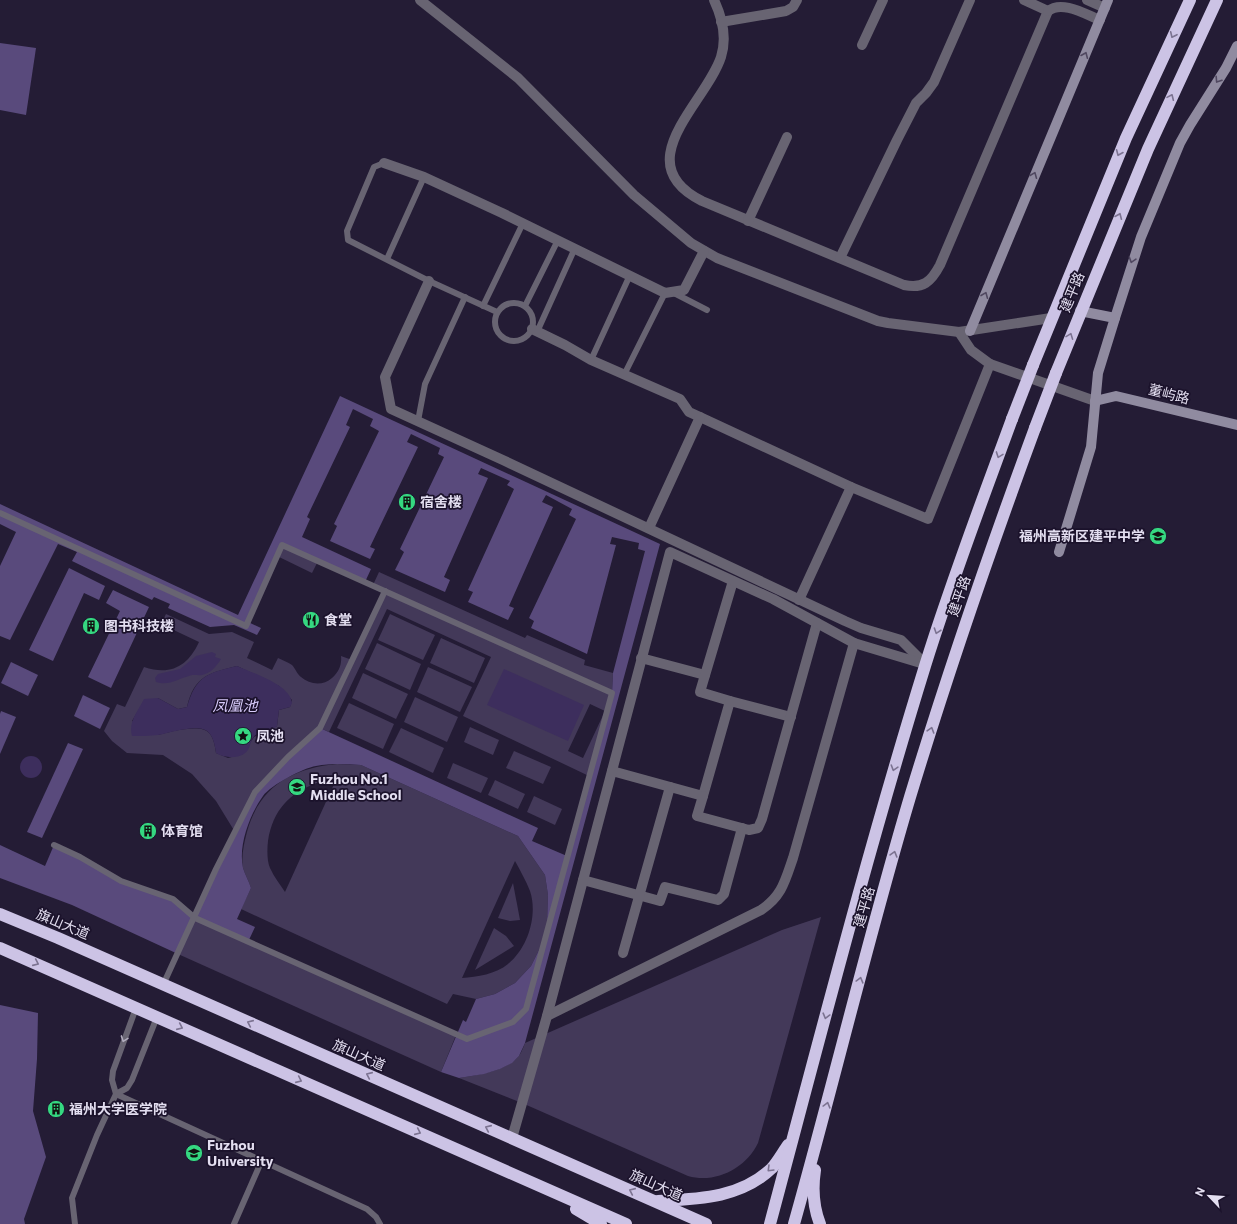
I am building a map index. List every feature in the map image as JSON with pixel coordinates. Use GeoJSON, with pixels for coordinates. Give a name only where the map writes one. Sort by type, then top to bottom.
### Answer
{"type":"FeatureCollection","features":[{"type":"Feature","properties":{"kind":"highway","name":"建平路"},"geometry":{"type":"LineString","coordinates":[[770,1224],[885,798],[926,664],[1012,418],[1051,318],[1126,138],[1190,0]]}},
{"type":"Feature","properties":{"kind":"highway","name":"建平路"},"geometry":{"type":"LineString","coordinates":[[794,1224],[910,798],[950,670],[989,554],[1080,311],[1148,149],[1216,1]]}},
{"type":"Feature","properties":{"kind":"highway","name":"旗山大道"},"geometry":{"type":"LineString","coordinates":[[0,914],[58,938],[706,1224]]}},
{"type":"Feature","properties":{"kind":"highway"},"geometry":{"type":"LineString","coordinates":[[0,948],[626,1224]]}},
{"type":"Feature","properties":{"kind":"highway"},"geometry":{"type":"LineString","coordinates":[[820,1132],[813,1185],[814,1206],[820,1224]]}},
{"type":"Feature","properties":{"kind":"highway"},"geometry":{"type":"LineString","coordinates":[[656,1201],[708,1197],[741,1189],[758,1180],[773,1166],[793,1138]]}},
{"type":"Feature","properties":{"kind":"highway"},"geometry":{"type":"LineString","coordinates":[[536,1184],[601,1224]]}},
{"type":"Feature","properties":{"kind":"street"},"geometry":{"type":"LineString","coordinates":[[420,0],[518,78],[634,195],[681,236],[717,258],[878,321],[917,328],[959,332],[1051,318]]}},
{"type":"Feature","properties":{"kind":"street"},"geometry":{"type":"LineString","coordinates":[[714,0],[721,22],[724,44],[714,73],[676,133],[671,145],[671,166],[676,178],[690,195],[748,221],[910,286],[919,286],[931,278],[940,265],[1048,11],[1051,8],[1062,5],[1100,20]]}},
{"type":"Feature","properties":{"kind":"street"},"geometry":{"type":"LineString","coordinates":[[721,22],[786,11],[793,7],[798,0]]}},
{"type":"Feature","properties":{"kind":"street"},"geometry":{"type":"LineString","coordinates":[[862,45],[883,0]]}},
{"type":"Feature","properties":{"kind":"street"},"geometry":{"type":"LineString","coordinates":[[840,258],[903,127],[916,103],[934,82],[970,0]]}},
{"type":"Feature","properties":{"kind":"street"},"geometry":{"type":"LineString","coordinates":[[1024,0],[1048,11]]}},
{"type":"Feature","properties":{"kind":"street"},"geometry":{"type":"LineString","coordinates":[[970,331],[1107,4],[1086,0]]}},
{"type":"Feature","properties":{"kind":"street"},"geometry":{"type":"LineString","coordinates":[[1059,552],[1091,447],[1098,373],[1137,247],[1169,168],[1190,125],[1226,68],[1237,46]]}},
{"type":"Feature","properties":{"kind":"street"},"geometry":{"type":"LineString","coordinates":[[748,221],[788,137]]}},
{"type":"Feature","properties":{"kind":"street"},"geometry":{"type":"LineString","coordinates":[[384,163],[424,177],[669,293],[684,290],[704,251]]}},
{"type":"Feature","properties":{"kind":"street"},"geometry":{"type":"LineString","coordinates":[[430,281],[385,377],[391,409],[649,528],[799,600],[861,628],[901,640],[926,664]]}},
{"type":"Feature","properties":{"kind":"street"},"geometry":{"type":"LineString","coordinates":[[1080,311],[1115,318]]}},
{"type":"Feature","properties":{"kind":"street"},"geometry":{"type":"LineString","coordinates":[[535,330],[591,360],[680,399],[689,412],[851,486],[928,519],[990,364]]}},
{"type":"Feature","properties":{"kind":"street"},"geometry":{"type":"LineString","coordinates":[[959,332],[971,350],[990,364],[1095,401]]}},
{"type":"Feature","properties":{"kind":"street","name":"董屿路"},"geometry":{"type":"LineString","coordinates":[[1095,401],[1116,396],[1237,425]]}},
{"type":"Feature","properties":{"kind":"street"},"geometry":{"type":"LineString","coordinates":[[649,528],[700,417]]}},
{"type":"Feature","properties":{"kind":"street"},"geometry":{"type":"LineString","coordinates":[[799,600],[851,486]]}},
{"type":"Feature","properties":{"kind":"street"},"geometry":{"type":"LineString","coordinates":[[512,1138],[547,1016],[670,552],[733,581],[854,643],[926,664]]}},
{"type":"Feature","properties":{"kind":"street"},"geometry":{"type":"LineString","coordinates":[[733,581],[700,692],[791,717]]}},
{"type":"Feature","properties":{"kind":"street"},"geometry":{"type":"LineString","coordinates":[[730,701],[697,816],[754,830],[760,824],[817,623]]}},
{"type":"Feature","properties":{"kind":"street"},"geometry":{"type":"LineString","coordinates":[[547,1016],[761,910],[778,896],[793,858],[854,643]]}},
{"type":"Feature","properties":{"kind":"street"},"geometry":{"type":"LineString","coordinates":[[642,658],[705,675]]}},
{"type":"Feature","properties":{"kind":"street"},"geometry":{"type":"LineString","coordinates":[[612,771],[703,796]]}},
{"type":"Feature","properties":{"kind":"street"},"geometry":{"type":"LineString","coordinates":[[623,953],[670,787]]}},
{"type":"Feature","properties":{"kind":"street"},"geometry":{"type":"LineString","coordinates":[[583,880],[660,901],[664,887],[718,900],[724,894],[742,828]]}},
{"type":"Feature","properties":{"kind":"lane"},"geometry":{"type":"LineString","coordinates":[[384,163],[374,167],[347,231],[348,240],[430,281],[497,312]]}},
{"type":"Feature","properties":{"kind":"lane"},"geometry":{"type":"LineString","coordinates":[[387,259],[424,177]]}},
{"type":"Feature","properties":{"kind":"lane"},"geometry":{"type":"LineString","coordinates":[[483,306],[522,223]]}},
{"type":"Feature","properties":{"kind":"lane"},"geometry":{"type":"LineString","coordinates":[[525,306],[558,240]]}},
{"type":"Feature","properties":{"kind":"lane"},"geometry":{"type":"LineString","coordinates":[[535,330],[532,316],[525,306],[513,303],[502,307],[497,312],[494,322],[496,328],[502,337],[507,340],[518,340],[524,338],[535,330],[575,248]]}},
{"type":"Feature","properties":{"kind":"lane"},"geometry":{"type":"LineString","coordinates":[[591,360],[630,275]]}},
{"type":"Feature","properties":{"kind":"lane"},"geometry":{"type":"LineString","coordinates":[[624,375],[669,293],[707,310]]}},
{"type":"Feature","properties":{"kind":"lane"},"geometry":{"type":"LineString","coordinates":[[418,421],[426,384],[465,297]]}},
{"type":"Feature","properties":{"kind":"lane"},"geometry":{"type":"LineString","coordinates":[[0,513],[246,626],[282,545],[612,692],[526,1009],[513,1022],[467,1039],[195,918],[173,899],[122,881],[80,857],[54,845]]}},
{"type":"Feature","properties":{"kind":"lane"},"geometry":{"type":"LineString","coordinates":[[163,985],[195,918],[216,869],[255,792],[288,757],[320,728],[385,591]]}},
{"type":"Feature","properties":{"kind":"lane"},"geometry":{"type":"LineString","coordinates":[[136,1008],[112,1071],[112,1080],[116,1094],[367,1209],[376,1217],[380,1224]]}},
{"type":"Feature","properties":{"kind":"lane"},"geometry":{"type":"LineString","coordinates":[[76,1224],[72,1198],[97,1135],[116,1094],[126,1088],[132,1080],[157,1017]]}},
{"type":"Feature","properties":{"kind":"lane"},"geometry":{"type":"LineString","coordinates":[[234,1224],[262,1160]]}},
{"type":"Feature","properties":{"kind":"shaded area"},"geometry":{"type":"Polygon","coordinates":[[[0,43],[36,48],[26,115],[0,110],[0,43]]]}},
{"type":"Feature","properties":{"kind":"shaded area"},"geometry":{"type":"Polygon","coordinates":[[[340,396],[660,544],[525,1043],[519,1056],[512,1063],[484,1074],[459,1078],[441,1072],[463,1020],[466,1022],[476,999],[495,994],[515,983],[531,966],[540,948],[547,924],[548,895],[545,875],[518,836],[361,765],[327,764],[310,767],[273,787],[258,803],[246,830],[242,850],[243,868],[251,888],[237,919],[255,927],[248,942],[195,919],[178,954],[72,905],[0,878],[0,845],[45,866],[54,845],[121,881],[173,899],[195,918],[255,792],[320,728],[538,828],[532,841],[567,856],[612,693],[613,673],[645,551],[638,549],[639,543],[612,537],[610,544],[616,545],[587,654],[531,628],[534,621],[529,618],[576,519],[569,515],[572,509],[546,495],[542,502],[553,507],[509,606],[514,608],[508,620],[468,602],[473,592],[468,590],[514,489],[507,485],[510,481],[481,468],[478,474],[488,478],[444,577],[450,580],[445,592],[395,570],[404,552],[400,549],[444,457],[438,454],[440,448],[411,434],[407,442],[418,447],[370,547],[375,549],[370,559],[330,541],[337,526],[334,524],[379,431],[370,426],[373,419],[353,409],[346,425],[350,427],[307,517],[310,519],[302,537],[371,569],[365,582],[282,545],[248,622],[261,628],[257,635],[234,625],[210,627],[168,608],[170,604],[154,597],[152,600],[72,561],[77,552],[58,544],[10,640],[0,636],[0,566],[16,532],[0,524],[0,504],[238,615],[340,396]]]}},
{"type":"Feature","properties":{"kind":"shaded area"},"geometry":{"type":"Polygon","coordinates":[[[282,545],[318,561],[312,573],[277,556],[282,545]]]}},
{"type":"Feature","properties":{"kind":"shaded area"},"geometry":{"type":"Polygon","coordinates":[[[69,568],[105,586],[99,600],[84,593],[53,661],[29,650],[69,568]]]}},
{"type":"Feature","properties":{"kind":"shaded area"},"geometry":{"type":"Polygon","coordinates":[[[379,572],[525,638],[527,635],[585,660],[584,665],[613,673],[612,693],[589,776],[463,716],[491,657],[387,609],[329,732],[320,728],[288,757],[235,832],[216,801],[192,774],[163,755],[127,753],[112,741],[104,731],[117,704],[125,707],[144,667],[162,670],[178,667],[190,657],[195,650],[199,642],[161,624],[166,614],[209,634],[232,632],[254,642],[247,658],[272,670],[278,658],[292,665],[298,674],[305,680],[316,684],[328,681],[332,678],[338,671],[341,656],[352,660],[384,591],[373,585],[379,572]],[[237,666],[218,671],[199,682],[194,688],[187,707],[178,709],[158,698],[138,711],[132,721],[158,735],[192,728],[205,730],[212,737],[216,753],[228,758],[243,754],[254,737],[277,726],[279,710],[290,707],[292,700],[279,686],[237,666]],[[590,704],[568,751],[583,758],[605,711],[590,704]]]}},
{"type":"Feature","properties":{"kind":"shaded area"},"geometry":{"type":"Polygon","coordinates":[[[113,590],[149,607],[111,688],[88,677],[120,611],[106,603],[113,590]]]}},
{"type":"Feature","properties":{"kind":"shaded area"},"geometry":{"type":"Polygon","coordinates":[[[390,614],[435,635],[423,660],[378,640],[390,614]]]}},
{"type":"Feature","properties":{"kind":"shaded area"},"geometry":{"type":"Polygon","coordinates":[[[441,638],[485,658],[474,683],[430,663],[441,638]]]}},
{"type":"Feature","properties":{"kind":"shaded area"},"geometry":{"type":"Polygon","coordinates":[[[377,643],[421,664],[410,690],[365,669],[377,643]]]}},
{"type":"Feature","properties":{"kind":"shaded area"},"geometry":{"type":"Polygon","coordinates":[[[11,662],[38,675],[28,696],[1,683],[11,662]]]}},
{"type":"Feature","properties":{"kind":"shaded area"},"geometry":{"type":"Polygon","coordinates":[[[428,667],[472,687],[460,712],[417,692],[428,667]]]}},
{"type":"Feature","properties":{"kind":"shaded area"},"geometry":{"type":"Polygon","coordinates":[[[363,673],[408,694],[396,719],[352,698],[363,673]]]}},
{"type":"Feature","properties":{"kind":"shaded area"},"geometry":{"type":"Polygon","coordinates":[[[83,695],[110,708],[100,729],[74,716],[83,695]]]}},
{"type":"Feature","properties":{"kind":"shaded area"},"geometry":{"type":"Polygon","coordinates":[[[415,697],[458,717],[447,742],[404,722],[415,697]]]}},
{"type":"Feature","properties":{"kind":"shaded area"},"geometry":{"type":"Polygon","coordinates":[[[349,703],[394,724],[383,749],[337,728],[349,703]]]}},
{"type":"Feature","properties":{"kind":"shaded area"},"geometry":{"type":"Polygon","coordinates":[[[1,711],[16,717],[0,754],[0,714],[1,711]]]}},
{"type":"Feature","properties":{"kind":"shaded area"},"geometry":{"type":"Polygon","coordinates":[[[470,727],[499,740],[493,755],[464,742],[470,727]]]}},
{"type":"Feature","properties":{"kind":"shaded area"},"geometry":{"type":"Polygon","coordinates":[[[401,728],[444,748],[433,773],[389,752],[401,728]]]}},
{"type":"Feature","properties":{"kind":"shaded area"},"geometry":{"type":"Polygon","coordinates":[[[68,743],[83,749],[42,838],[27,832],[68,743]]]}},
{"type":"Feature","properties":{"kind":"shaded area"},"geometry":{"type":"Polygon","coordinates":[[[514,751],[551,767],[543,784],[506,768],[514,751]]]}},
{"type":"Feature","properties":{"kind":"shaded area"},"geometry":{"type":"Polygon","coordinates":[[[453,763],[488,778],[481,793],[447,778],[453,763]]]}},
{"type":"Feature","properties":{"kind":"shaded area"},"geometry":{"type":"Polygon","coordinates":[[[337,764],[361,765],[518,836],[545,875],[548,895],[547,924],[540,948],[531,966],[515,983],[495,994],[476,999],[453,994],[447,1004],[241,909],[251,888],[243,868],[242,859],[247,832],[252,816],[269,792],[280,783],[292,775],[321,766],[337,764]],[[319,782],[308,786],[291,797],[278,812],[270,830],[267,848],[269,865],[285,892],[335,782],[319,782]],[[515,861],[462,978],[474,977],[498,970],[508,964],[515,957],[526,940],[532,920],[532,900],[530,891],[515,861]]]}},
{"type":"Feature","properties":{"kind":"shaded area"},"geometry":{"type":"Polygon","coordinates":[[[495,780],[525,794],[518,809],[488,795],[495,780]]]}},
{"type":"Feature","properties":{"kind":"shaded area"},"geometry":{"type":"Polygon","coordinates":[[[534,796],[562,809],[555,825],[527,812],[534,796]]]}},
{"type":"Feature","properties":{"kind":"shaded area"},"geometry":{"type":"Polygon","coordinates":[[[513,883],[520,920],[510,921],[498,918],[513,883]]]}},
{"type":"Feature","properties":{"kind":"shaded area"},"geometry":{"type":"Polygon","coordinates":[[[821,917],[758,1143],[746,1160],[729,1172],[709,1178],[688,1176],[522,1103],[459,1078],[490,1072],[505,1066],[519,1056],[525,1043],[782,930],[821,917]]]}},
{"type":"Feature","properties":{"kind":"shaded area"},"geometry":{"type":"Polygon","coordinates":[[[195,918],[456,1035],[441,1072],[178,954],[195,918]]]}},
{"type":"Feature","properties":{"kind":"shaded area"},"geometry":{"type":"Polygon","coordinates":[[[494,928],[506,936],[514,946],[475,970],[494,928]]]}},
{"type":"Feature","properties":{"kind":"shaded area"},"geometry":{"type":"Polygon","coordinates":[[[0,1005],[38,1013],[37,1059],[33,1111],[46,1157],[24,1219],[25,1224],[0,1224],[0,1005]]]}},
{"type":"Feature","properties":{"kind":"water"},"geometry":{"type":"Polygon","coordinates":[[[212,652],[216,654],[215,657],[221,659],[208,673],[191,675],[169,683],[156,682],[155,678],[158,674],[180,669],[196,656],[212,652]]]}},
{"type":"Feature","properties":{"kind":"water","name":"凤凰池"},"geometry":{"type":"Polygon","coordinates":[[[237,666],[278,685],[290,696],[292,703],[290,707],[279,710],[277,726],[255,735],[245,753],[237,757],[228,757],[216,753],[211,735],[205,730],[199,728],[185,729],[158,735],[132,736],[132,721],[144,699],[158,698],[178,709],[187,707],[194,688],[199,682],[210,674],[237,666]]]}},
{"type":"Feature","properties":{"kind":"water"},"geometry":{"type":"Polygon","coordinates":[[[504,669],[584,705],[568,741],[487,705],[504,669]]]}},
{"type":"Feature","properties":{"kind":"water"},"geometry":{"type":"Polygon","coordinates":[[[31,756],[39,759],[42,767],[39,775],[31,778],[23,775],[20,767],[23,759],[31,756]]]}},
{"type":"Feature","properties":{"kind":"place","name":"宿舍楼"},"geometry":{"type":"Point","coordinates":[407,502]}},
{"type":"Feature","properties":{"kind":"place","name":"福州高新区建平中学"},"geometry":{"type":"Point","coordinates":[1158,536]}},
{"type":"Feature","properties":{"kind":"place","name":"食堂"},"geometry":{"type":"Point","coordinates":[311,620]}},
{"type":"Feature","properties":{"kind":"place","name":"图书科技楼"},"geometry":{"type":"Point","coordinates":[91,626]}},
{"type":"Feature","properties":{"kind":"place","name":"凤池"},"geometry":{"type":"Point","coordinates":[243,736]}},
{"type":"Feature","properties":{"kind":"place","name":"Fuzhou No.1 Middle School"},"geometry":{"type":"Point","coordinates":[297,787]}},
{"type":"Feature","properties":{"kind":"place","name":"体育馆"},"geometry":{"type":"Point","coordinates":[148,831]}},
{"type":"Feature","properties":{"kind":"place","name":"福州大学医学院"},"geometry":{"type":"Point","coordinates":[56,1109]}},
{"type":"Feature","properties":{"kind":"place","name":"Fuzhou University"},"geometry":{"type":"Point","coordinates":[194,1153]}}]}
